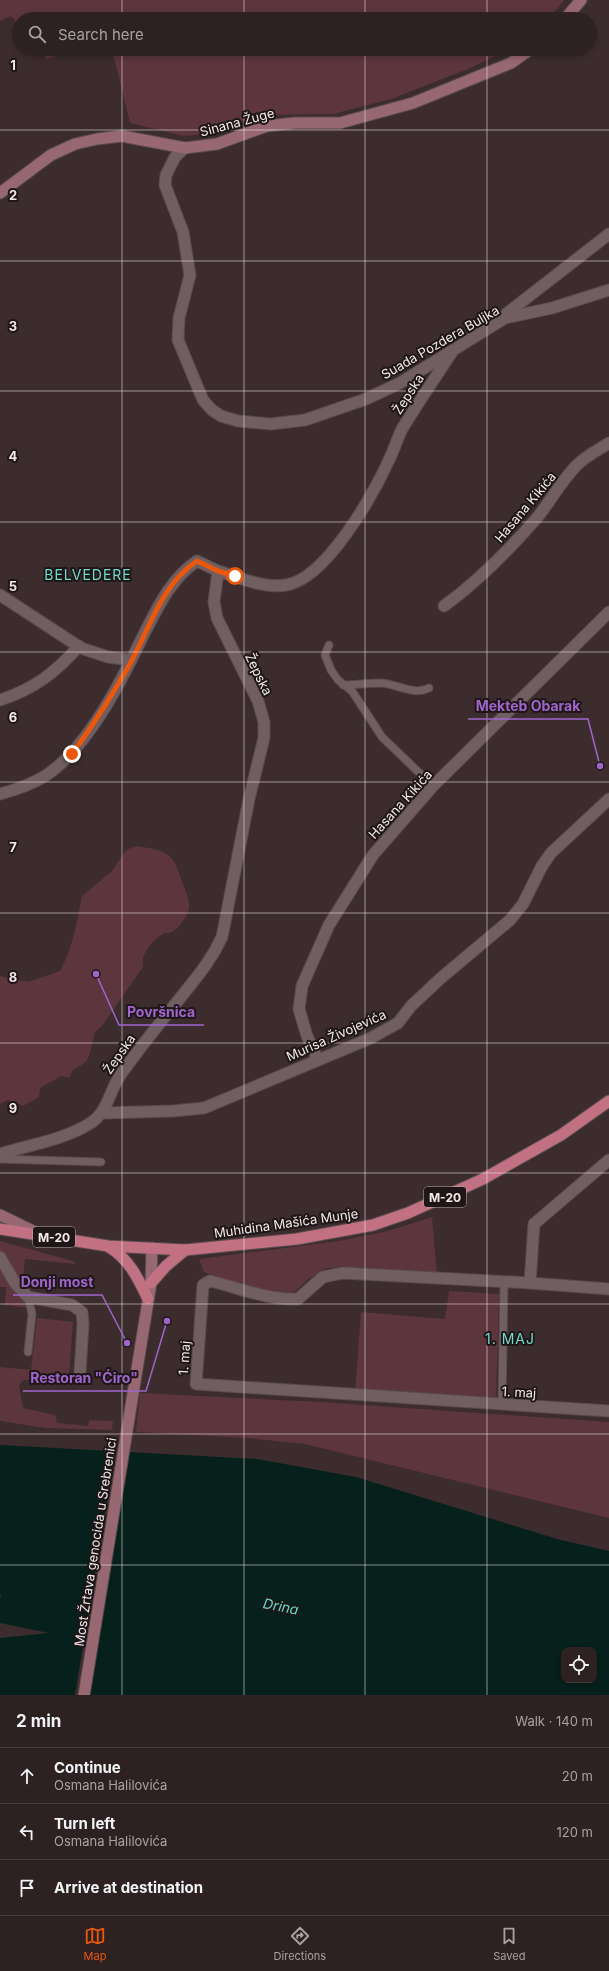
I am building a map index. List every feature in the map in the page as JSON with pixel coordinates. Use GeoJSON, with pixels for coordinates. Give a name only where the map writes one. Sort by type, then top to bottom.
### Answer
{"type":"FeatureCollection","features":[{"type":"Feature","properties":{"kind":"main road"},"geometry":{"type":"LineString","coordinates":[[571,12],[581,0]]}},
{"type":"Feature","properties":{"kind":"main road","name":"Sinana Žuge"},"geometry":{"type":"LineString","coordinates":[[0,193],[51,155],[75,144],[97,139],[122,136],[185,148],[217,144],[267,126],[295,123],[340,123],[413,103],[511,62],[520,56]]}},
{"type":"Feature","properties":{"kind":"main road","name":"Muhidina Mašića Munje"},"geometry":{"type":"LineString","coordinates":[[152,1248],[185,1250],[261,1243],[327,1234],[373,1225],[408,1213],[483,1179],[561,1135],[609,1101]]}},
{"type":"Feature","properties":{"kind":"main road"},"geometry":{"type":"LineString","coordinates":[[0,1215],[44,1236]]}},
{"type":"Feature","properties":{"kind":"main road","name":"M-20"},"geometry":{"type":"LineString","coordinates":[[0,1229],[108,1246],[152,1248]]}},
{"type":"Feature","properties":{"kind":"main road"},"geometry":{"type":"LineString","coordinates":[[108,1246],[128,1261],[148,1299]]}},
{"type":"Feature","properties":{"kind":"main road","name":"Most Žrtava genocida u Srebrenici"},"geometry":{"type":"LineString","coordinates":[[84,1695],[151,1283],[152,1248]]}},
{"type":"Feature","properties":{"kind":"main road"},"geometry":{"type":"LineString","coordinates":[[151,1283],[166,1266],[185,1250]]}},
{"type":"Feature","properties":{"kind":"street","name":"Suada Pozdera Buljka"},"geometry":{"type":"LineString","coordinates":[[185,148],[175,157],[166,174],[165,185],[183,232],[190,275],[179,318],[178,340],[203,400],[212,410],[226,418],[271,424],[305,420],[366,399],[393,386],[452,352],[505,318],[552,308],[609,290]]}},
{"type":"Feature","properties":{"kind":"street"},"geometry":{"type":"LineString","coordinates":[[505,318],[506,314],[609,234]]}},
{"type":"Feature","properties":{"kind":"street","name":"Žepska"},"geometry":{"type":"LineString","coordinates":[[103,1113],[111,1092],[119,1077],[138,1050],[212,958],[222,937],[249,799],[264,738],[264,722],[258,701],[226,639],[217,618],[214,602],[218,571],[266,584],[285,586],[301,581],[321,565],[359,514],[389,460],[402,430],[452,352]]}},
{"type":"Feature","properties":{"kind":"street","name":"Hasana Kikića"},"geometry":{"type":"LineString","coordinates":[[444,606],[467,589],[502,557],[537,517],[576,466],[588,456],[609,443]]}},
{"type":"Feature","properties":{"kind":"street"},"geometry":{"type":"LineString","coordinates":[[0,794],[43,777],[72,754],[109,700],[132,660],[161,602],[181,575],[197,561],[218,571]]}},
{"type":"Feature","properties":{"kind":"street"},"geometry":{"type":"LineString","coordinates":[[0,595],[79,646],[108,657],[132,660]]}},
{"type":"Feature","properties":{"kind":"street","name":"Hasana Kikića"},"geometry":{"type":"LineString","coordinates":[[318,1060],[307,1036],[299,1009],[302,986],[329,925],[373,855],[433,786],[609,612]]}},
{"type":"Feature","properties":{"kind":"street"},"geometry":{"type":"LineString","coordinates":[[0,700],[21,694],[50,676],[79,646]]}},
{"type":"Feature","properties":{"kind":"street","name":"Murisa Živojevića"},"geometry":{"type":"LineString","coordinates":[[103,1113],[173,1111],[204,1108],[371,1038],[398,1023],[411,1006],[441,978],[510,920],[523,904],[542,866],[551,853],[609,799]]}},
{"type":"Feature","properties":{"kind":"street"},"geometry":{"type":"LineString","coordinates":[[0,1154],[74,1132],[90,1124],[103,1113]]}},
{"type":"Feature","properties":{"kind":"street"},"geometry":{"type":"LineString","coordinates":[[530,1283],[534,1224],[609,1160]]}},
{"type":"Feature","properties":{"kind":"street"},"geometry":{"type":"LineString","coordinates":[[0,1256],[15,1283],[28,1297],[72,1305],[82,1312],[83,1324],[80,1373]]}},
{"type":"Feature","properties":{"kind":"street","name":"1. maj"},"geometry":{"type":"LineString","coordinates":[[609,1289],[504,1281],[343,1273],[323,1277],[298,1299],[285,1300],[264,1297],[246,1290],[210,1281],[203,1285],[196,1384],[609,1411]]}},
{"type":"Feature","properties":{"kind":"lane"},"geometry":{"type":"LineString","coordinates":[[329,645],[325,655],[331,670],[343,685],[352,692],[382,737],[433,786]]}},
{"type":"Feature","properties":{"kind":"lane"},"geometry":{"type":"LineString","coordinates":[[343,685],[380,683],[400,686],[414,692],[423,691],[429,688]]}},
{"type":"Feature","properties":{"kind":"lane"},"geometry":{"type":"LineString","coordinates":[[0,1159],[101,1162]]}},
{"type":"Feature","properties":{"kind":"lane"},"geometry":{"type":"LineString","coordinates":[[502,1405],[504,1281]]}},
{"type":"Feature","properties":{"kind":"lane"},"geometry":{"type":"LineString","coordinates":[[28,1297],[32,1314],[28,1352]]}},
{"type":"Feature","properties":{"kind":"shaded area"},"geometry":{"type":"Polygon","coordinates":[[[0,0],[564,0],[555,12],[12,12],[12,17],[11,16],[0,21],[0,0]]]}},
{"type":"Feature","properties":{"kind":"shaded area"},"geometry":{"type":"Polygon","coordinates":[[[44,56],[57,56],[47,59],[44,56]]]}},
{"type":"Feature","properties":{"kind":"shaded area"},"geometry":{"type":"Polygon","coordinates":[[[114,56],[495,56],[468,69],[391,99],[333,114],[259,115],[206,134],[184,136],[130,123],[114,56]]]}},
{"type":"Feature","properties":{"kind":"shaded area"},"geometry":{"type":"Polygon","coordinates":[[[136,846],[166,853],[174,862],[178,869],[188,899],[189,906],[187,915],[175,930],[161,935],[149,947],[144,957],[143,967],[101,1027],[94,1033],[91,1051],[85,1062],[73,1070],[69,1078],[61,1076],[40,1088],[39,1097],[23,1106],[8,1100],[0,1104],[0,976],[28,982],[60,971],[71,944],[82,896],[112,871],[126,850],[136,846]]]}},
{"type":"Feature","properties":{"kind":"shaded area"},"geometry":{"type":"Polygon","coordinates":[[[432,1217],[437,1273],[327,1268],[306,1281],[295,1291],[286,1294],[275,1294],[236,1285],[204,1272],[199,1259],[338,1241],[388,1231],[432,1217]]]}},
{"type":"Feature","properties":{"kind":"shaded area"},"geometry":{"type":"Polygon","coordinates":[[[0,1241],[73,1261],[76,1264],[25,1259],[22,1289],[0,1251],[0,1241]]]}},
{"type":"Feature","properties":{"kind":"shaded area"},"geometry":{"type":"Polygon","coordinates":[[[0,1263],[28,1304],[29,1308],[5,1305],[6,1287],[0,1287],[0,1263]]]}},
{"type":"Feature","properties":{"kind":"shaded area"},"geometry":{"type":"Polygon","coordinates":[[[449,1291],[499,1294],[496,1400],[355,1392],[361,1312],[445,1319],[449,1291]]]}},
{"type":"Feature","properties":{"kind":"shaded area"},"geometry":{"type":"Polygon","coordinates":[[[37,1318],[73,1322],[69,1376],[30,1375],[29,1380],[23,1380],[19,1385],[23,1408],[55,1415],[57,1423],[88,1426],[89,1420],[113,1421],[112,1430],[45,1428],[0,1421],[0,1367],[31,1370],[37,1318]]]}},
{"type":"Feature","properties":{"kind":"shaded area"},"geometry":{"type":"Polygon","coordinates":[[[140,1393],[321,1402],[609,1422],[609,1518],[305,1444],[248,1438],[136,1432],[140,1393]]]}},
{"type":"Feature","properties":{"kind":"water","name":"Drina"},"geometry":{"type":"Polygon","coordinates":[[[0,1445],[257,1459],[356,1477],[557,1539],[609,1551],[609,1695],[0,1695],[0,1638],[49,1633],[0,1623],[0,1598],[2,1596],[0,1595],[0,1445]]]}},
{"type":"Feature","properties":{"kind":"pier"},"geometry":{"type":"Polygon","coordinates":[[[115,1450],[130,1451],[90,1695],[75,1695],[115,1450]]]}},
{"type":"Feature","properties":{"kind":"place","name":"Mekteb Obarak"},"geometry":{"type":"Point","coordinates":[600,766]}},
{"type":"Feature","properties":{"kind":"place","name":"Površnica"},"geometry":{"type":"Point","coordinates":[96,974]}},
{"type":"Feature","properties":{"kind":"place","name":"Restoran \"Ćiro\""},"geometry":{"type":"Point","coordinates":[167,1321]}},
{"type":"Feature","properties":{"kind":"place","name":"Donji most"},"geometry":{"type":"Point","coordinates":[127,1343]}},
{"type":"Feature","properties":{"kind":"district","name":"BELVEDERE"},"geometry":{"type":"Point","coordinates":[88,574]}},
{"type":"Feature","properties":{"kind":"district","name":"1. MAJ"},"geometry":{"type":"Point","coordinates":[510,1338]}},
{"type":"Feature","properties":{"kind":"route"},"geometry":{"type":"LineString","coordinates":[[72,754],[109,700],[132,660],[167,592],[189,566],[197,561],[211,566],[218,571],[235,576]]}}]}
